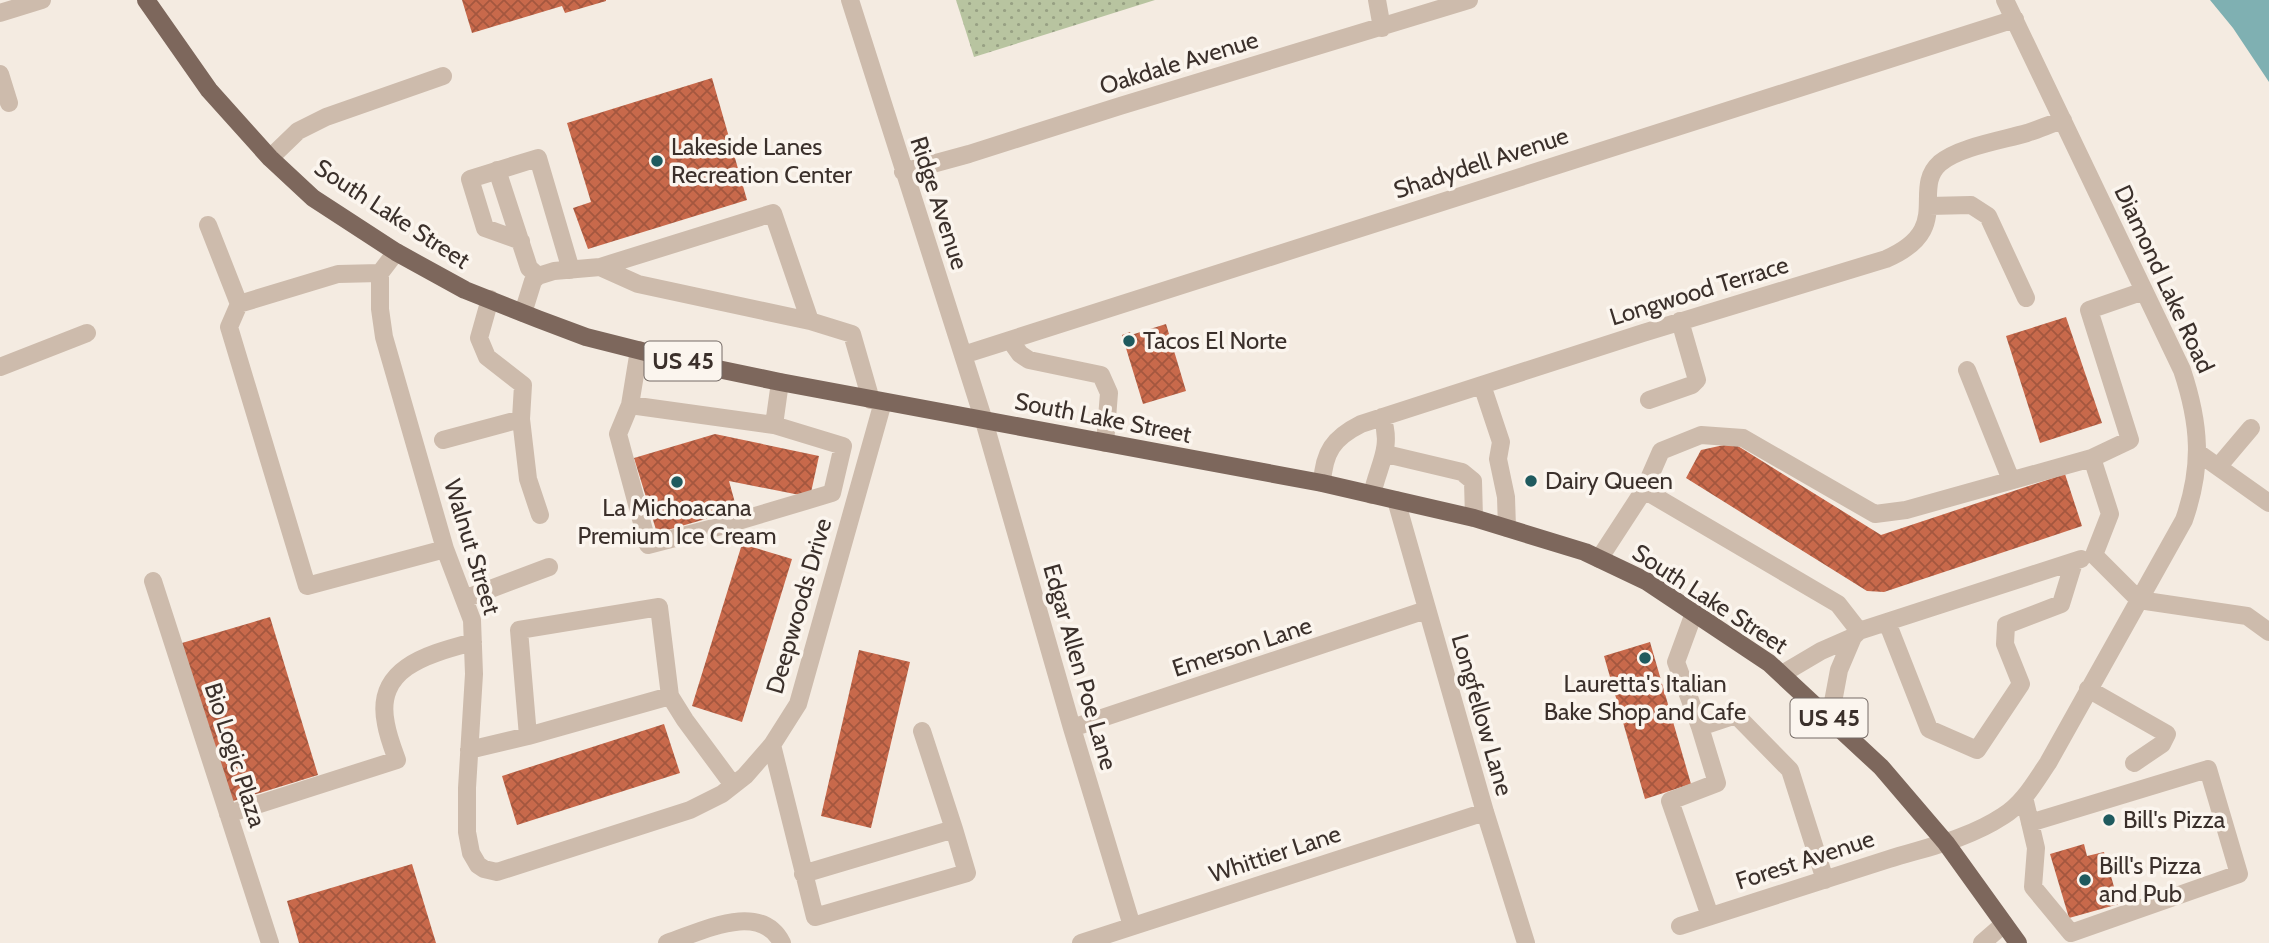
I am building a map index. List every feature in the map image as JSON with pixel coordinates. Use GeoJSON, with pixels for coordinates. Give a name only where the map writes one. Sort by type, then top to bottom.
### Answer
{"type":"FeatureCollection","features":[{"type":"Feature","properties":{"kind":"main road","name":"South Lake Street"},"geometry":{"type":"LineString","coordinates":[[146,0],[209,90],[270,159],[313,198],[464,290],[523,313],[586,337],[780,382],[1322,483],[1474,518],[1585,552],[1646,581],[1769,663],[1881,767],[1946,843],[2018,943]]}},
{"type":"Feature","properties":{"kind":"street"},"geometry":{"type":"LineString","coordinates":[[0,13],[42,0]]}},
{"type":"Feature","properties":{"kind":"street","name":"Ridge Avenue"},"geometry":{"type":"LineString","coordinates":[[850,0],[984,421]]}},
{"type":"Feature","properties":{"kind":"street"},"geometry":{"type":"LineString","coordinates":[[1377,0],[1382,28]]}},
{"type":"Feature","properties":{"kind":"street","name":"Oakdale Avenue"},"geometry":{"type":"LineString","coordinates":[[903,172],[1469,0]]}},
{"type":"Feature","properties":{"kind":"street","name":"Diamond Lake Road"},"geometry":{"type":"LineString","coordinates":[[1946,843],[1969,835],[2005,815],[2024,797],[2048,763],[2184,520],[2197,473],[2196,424],[2191,396],[2182,370],[2006,0]]}},
{"type":"Feature","properties":{"kind":"street","name":"Shadydell Avenue"},"geometry":{"type":"LineString","coordinates":[[963,355],[2015,19]]}},
{"type":"Feature","properties":{"kind":"street"},"geometry":{"type":"LineString","coordinates":[[0,75],[9,103]]}},
{"type":"Feature","properties":{"kind":"street"},"geometry":{"type":"LineString","coordinates":[[270,159],[298,131],[326,117],[443,76]]}},
{"type":"Feature","properties":{"kind":"street","name":"Longwood Terrace"},"geometry":{"type":"LineString","coordinates":[[1322,483],[1323,464],[1332,445],[1345,432],[1382,417],[1903,252],[1919,239],[1927,222],[1931,177],[1941,162],[1959,153],[2063,120]]}},
{"type":"Feature","properties":{"kind":"street"},"geometry":{"type":"LineString","coordinates":[[521,242],[485,228],[470,179],[538,158],[571,270]]}},
{"type":"Feature","properties":{"kind":"street"},"geometry":{"type":"LineString","coordinates":[[497,170],[530,268],[538,276]]}},
{"type":"Feature","properties":{"kind":"street"},"geometry":{"type":"LineString","coordinates":[[1929,206],[1971,205],[1988,216],[2026,298]]}},
{"type":"Feature","properties":{"kind":"street"},"geometry":{"type":"LineString","coordinates":[[523,313],[533,281],[538,276],[554,271],[600,267],[773,213],[810,321]]}},
{"type":"Feature","properties":{"kind":"street"},"geometry":{"type":"LineString","coordinates":[[208,225],[239,304],[229,327],[307,586],[445,549]]}},
{"type":"Feature","properties":{"kind":"street"},"geometry":{"type":"LineString","coordinates":[[239,304],[338,274],[380,273],[396,251]]}},
{"type":"Feature","properties":{"kind":"street"},"geometry":{"type":"LineString","coordinates":[[600,267],[638,284],[810,321],[852,334],[877,401]]}},
{"type":"Feature","properties":{"kind":"street","name":"Walnut Street"},"geometry":{"type":"LineString","coordinates":[[380,273],[380,309],[384,337],[445,549],[472,620],[474,674],[467,832],[471,853],[484,869],[497,872],[517,865]]}},
{"type":"Feature","properties":{"kind":"street"},"geometry":{"type":"LineString","coordinates":[[1599,559],[1644,490],[1661,451],[1701,435],[1744,438],[1875,514],[1906,510],[2092,458],[2130,440],[2089,310],[2144,291]]}},
{"type":"Feature","properties":{"kind":"street"},"geometry":{"type":"LineString","coordinates":[[490,299],[479,338],[487,358],[523,385],[521,419],[528,478],[540,515]]}},
{"type":"Feature","properties":{"kind":"street"},"geometry":{"type":"LineString","coordinates":[[1649,400],[1697,380],[1681,321]]}},
{"type":"Feature","properties":{"kind":"street"},"geometry":{"type":"LineString","coordinates":[[0,367],[87,333]]}},
{"type":"Feature","properties":{"kind":"street"},"geometry":{"type":"LineString","coordinates":[[1010,340],[1020,354],[1029,360],[1101,375],[1109,393],[1105,443]]}},
{"type":"Feature","properties":{"kind":"street"},"geometry":{"type":"LineString","coordinates":[[630,405],[774,425],[843,446],[832,493],[648,545],[618,434],[630,405],[639,350]]}},
{"type":"Feature","properties":{"kind":"street"},"geometry":{"type":"LineString","coordinates":[[1967,370],[2011,481]]}},
{"type":"Feature","properties":{"kind":"street"},"geometry":{"type":"LineString","coordinates":[[774,425],[780,382]]}},
{"type":"Feature","properties":{"kind":"street"},"geometry":{"type":"LineString","coordinates":[[1482,385],[1501,442],[1498,459],[1506,497],[1507,528]]}},
{"type":"Feature","properties":{"kind":"street","name":"Deepwoods Drive"},"geometry":{"type":"LineString","coordinates":[[517,865],[690,810],[722,794],[744,776],[772,746],[798,704],[862,476],[877,401]]}},
{"type":"Feature","properties":{"kind":"street"},"geometry":{"type":"LineString","coordinates":[[1372,495],[1377,469],[1385,454],[1388,432],[1382,417]]}},
{"type":"Feature","properties":{"kind":"street"},"geometry":{"type":"LineString","coordinates":[[443,440],[521,419]]}},
{"type":"Feature","properties":{"kind":"street","name":"Edgar Allen Poe Lane"},"geometry":{"type":"LineString","coordinates":[[984,421],[1072,729],[1132,926]]}},
{"type":"Feature","properties":{"kind":"street"},"geometry":{"type":"LineString","coordinates":[[2218,467],[2251,428]]}},
{"type":"Feature","properties":{"kind":"street"},"geometry":{"type":"LineString","coordinates":[[2197,452],[2269,503]]}},
{"type":"Feature","properties":{"kind":"street"},"geometry":{"type":"LineString","coordinates":[[1385,454],[1462,472],[1473,481],[1474,518]]}},
{"type":"Feature","properties":{"kind":"street"},"geometry":{"type":"LineString","coordinates":[[1782,674],[1856,634],[1887,622],[2094,555],[2110,514],[2092,458]]}},
{"type":"Feature","properties":{"kind":"street"},"geometry":{"type":"LineString","coordinates":[[837,471],[862,476]]}},
{"type":"Feature","properties":{"kind":"street"},"geometry":{"type":"LineString","coordinates":[[1644,490],[1838,604],[1856,634]]}},
{"type":"Feature","properties":{"kind":"street","name":"Longfellow Lane"},"geometry":{"type":"LineString","coordinates":[[1396,500],[1485,812],[1526,943]]}},
{"type":"Feature","properties":{"kind":"street"},"geometry":{"type":"LineString","coordinates":[[2094,555],[2138,600],[2246,616],[2269,632]]}},
{"type":"Feature","properties":{"kind":"street"},"geometry":{"type":"LineString","coordinates":[[1887,622],[1929,729],[1977,750],[2021,684],[2005,644],[2006,625],[2061,604],[2074,562]]}},
{"type":"Feature","properties":{"kind":"street"},"geometry":{"type":"LineString","coordinates":[[464,599],[549,567]]}},
{"type":"Feature","properties":{"kind":"street","name":"Bio Logic Plaza"},"geometry":{"type":"LineString","coordinates":[[153,581],[270,943]]}},
{"type":"Feature","properties":{"kind":"street"},"geometry":{"type":"LineString","coordinates":[[528,736],[519,630],[659,607],[670,696],[733,785]]}},
{"type":"Feature","properties":{"kind":"street","name":"Emerson Lane"},"geometry":{"type":"LineString","coordinates":[[1072,729],[1426,610]]}},
{"type":"Feature","properties":{"kind":"street"},"geometry":{"type":"LineString","coordinates":[[1694,613],[1676,662],[1717,783],[1670,801],[1710,916]]}},
{"type":"Feature","properties":{"kind":"street"},"geometry":{"type":"LineString","coordinates":[[1830,718],[1839,670],[1856,634]]}},
{"type":"Feature","properties":{"kind":"street"},"geometry":{"type":"LineString","coordinates":[[228,814],[397,760],[385,723],[385,693],[402,668],[443,650],[472,642]]}},
{"type":"Feature","properties":{"kind":"street"},"geometry":{"type":"LineString","coordinates":[[2088,689],[2167,734],[2162,744],[2134,763]]}},
{"type":"Feature","properties":{"kind":"street"},"geometry":{"type":"LineString","coordinates":[[469,750],[670,696]]}},
{"type":"Feature","properties":{"kind":"street"},"geometry":{"type":"LineString","coordinates":[[1700,727],[1736,715],[1790,770],[1825,880]]}},
{"type":"Feature","properties":{"kind":"street"},"geometry":{"type":"LineString","coordinates":[[772,746],[815,917],[967,873],[922,730]]}},
{"type":"Feature","properties":{"kind":"street"},"geometry":{"type":"LineString","coordinates":[[2024,797],[2030,824],[2036,848],[2033,887],[2071,933],[2239,874],[2208,769],[2030,824]]}},
{"type":"Feature","properties":{"kind":"street","name":"Whittier Lane"},"geometry":{"type":"LineString","coordinates":[[1081,943],[1485,812]]}},
{"type":"Feature","properties":{"kind":"street"},"geometry":{"type":"LineString","coordinates":[[803,874],[954,830]]}},
{"type":"Feature","properties":{"kind":"street","name":"Forest Avenue"},"geometry":{"type":"LineString","coordinates":[[1679,926],[1946,843]]}},
{"type":"Feature","properties":{"kind":"street"},"geometry":{"type":"LineString","coordinates":[[667,943],[732,923],[755,921],[767,925],[778,934],[782,943]]}},
{"type":"Feature","properties":{"kind":"street"},"geometry":{"type":"LineString","coordinates":[[1982,943],[2004,924]]}},
{"type":"Feature","properties":{"kind":"green space"},"geometry":{"type":"Polygon","coordinates":[[[956,0],[1155,0],[974,57],[956,0]]]}},
{"type":"Feature","properties":{"kind":"water"},"geometry":{"type":"Polygon","coordinates":[[[2210,0],[2269,0],[2269,82],[2233,28],[2210,0]]]}},
{"type":"Feature","properties":{"kind":"building"},"geometry":{"type":"Polygon","coordinates":[[[462,0],[606,1],[565,13],[562,6],[472,33],[462,0]]]}},
{"type":"Feature","properties":{"kind":"building","name":"Lakeside Lanes Recreation Center"},"geometry":{"type":"Polygon","coordinates":[[[712,78],[747,200],[588,249],[573,208],[591,202],[567,123],[712,78]]]}},
{"type":"Feature","properties":{"kind":"building"},"geometry":{"type":"Polygon","coordinates":[[[2066,317],[2102,423],[2040,443],[2006,336],[2066,317]]]}},
{"type":"Feature","properties":{"kind":"building"},"geometry":{"type":"Polygon","coordinates":[[[1166,324],[1186,391],[1143,404],[1122,335],[1130,332],[1131,335],[1166,324]]]}},
{"type":"Feature","properties":{"kind":"building"},"geometry":{"type":"Polygon","coordinates":[[[715,434],[819,456],[810,497],[729,481],[737,510],[657,533],[634,458],[715,434]]]}},
{"type":"Feature","properties":{"kind":"building"},"geometry":{"type":"Polygon","coordinates":[[[1733,443],[1881,535],[2065,474],[2082,526],[1884,592],[1867,591],[1686,478],[1701,450],[1733,443]]]}},
{"type":"Feature","properties":{"kind":"building"},"geometry":{"type":"Polygon","coordinates":[[[742,544],[792,559],[742,722],[692,706],[742,544]]]}},
{"type":"Feature","properties":{"kind":"building"},"geometry":{"type":"Polygon","coordinates":[[[270,617],[318,775],[230,802],[182,643],[270,617]]]}},
{"type":"Feature","properties":{"kind":"building"},"geometry":{"type":"Polygon","coordinates":[[[1650,642],[1691,784],[1645,799],[1604,656],[1650,642]]]}},
{"type":"Feature","properties":{"kind":"building"},"geometry":{"type":"Polygon","coordinates":[[[859,650],[910,662],[871,828],[821,816],[859,650]]]}},
{"type":"Feature","properties":{"kind":"building"},"geometry":{"type":"Polygon","coordinates":[[[664,724],[680,773],[517,825],[502,776],[664,724]]]}},
{"type":"Feature","properties":{"kind":"building","name":"Bill's Pizza and Pub"},"geometry":{"type":"Polygon","coordinates":[[[2084,844],[2087,856],[2104,852],[2119,904],[2069,918],[2050,854],[2084,844]]]}},
{"type":"Feature","properties":{"kind":"building"},"geometry":{"type":"Polygon","coordinates":[[[412,864],[436,943],[299,943],[287,901],[412,864]]]}},
{"type":"Feature","properties":{"kind":"place","name":"Lakeside Lanes Recreation Center"},"geometry":{"type":"Point","coordinates":[657,161]}},
{"type":"Feature","properties":{"kind":"place","name":"Tacos El Norte"},"geometry":{"type":"Point","coordinates":[1129,341]}},
{"type":"Feature","properties":{"kind":"place","name":"Dairy Queen"},"geometry":{"type":"Point","coordinates":[1531,481]}},
{"type":"Feature","properties":{"kind":"place","name":"La Michoacana Premium Ice Cream"},"geometry":{"type":"Point","coordinates":[677,482]}},
{"type":"Feature","properties":{"kind":"place","name":"Lauretta's Italian Bake Shop and Cafe"},"geometry":{"type":"Point","coordinates":[1645,658]}},
{"type":"Feature","properties":{"kind":"place","name":"Bill's Pizza"},"geometry":{"type":"Point","coordinates":[2109,820]}},
{"type":"Feature","properties":{"kind":"place","name":"Bill's Pizza and Pub"},"geometry":{"type":"Point","coordinates":[2085,880]}}]}
